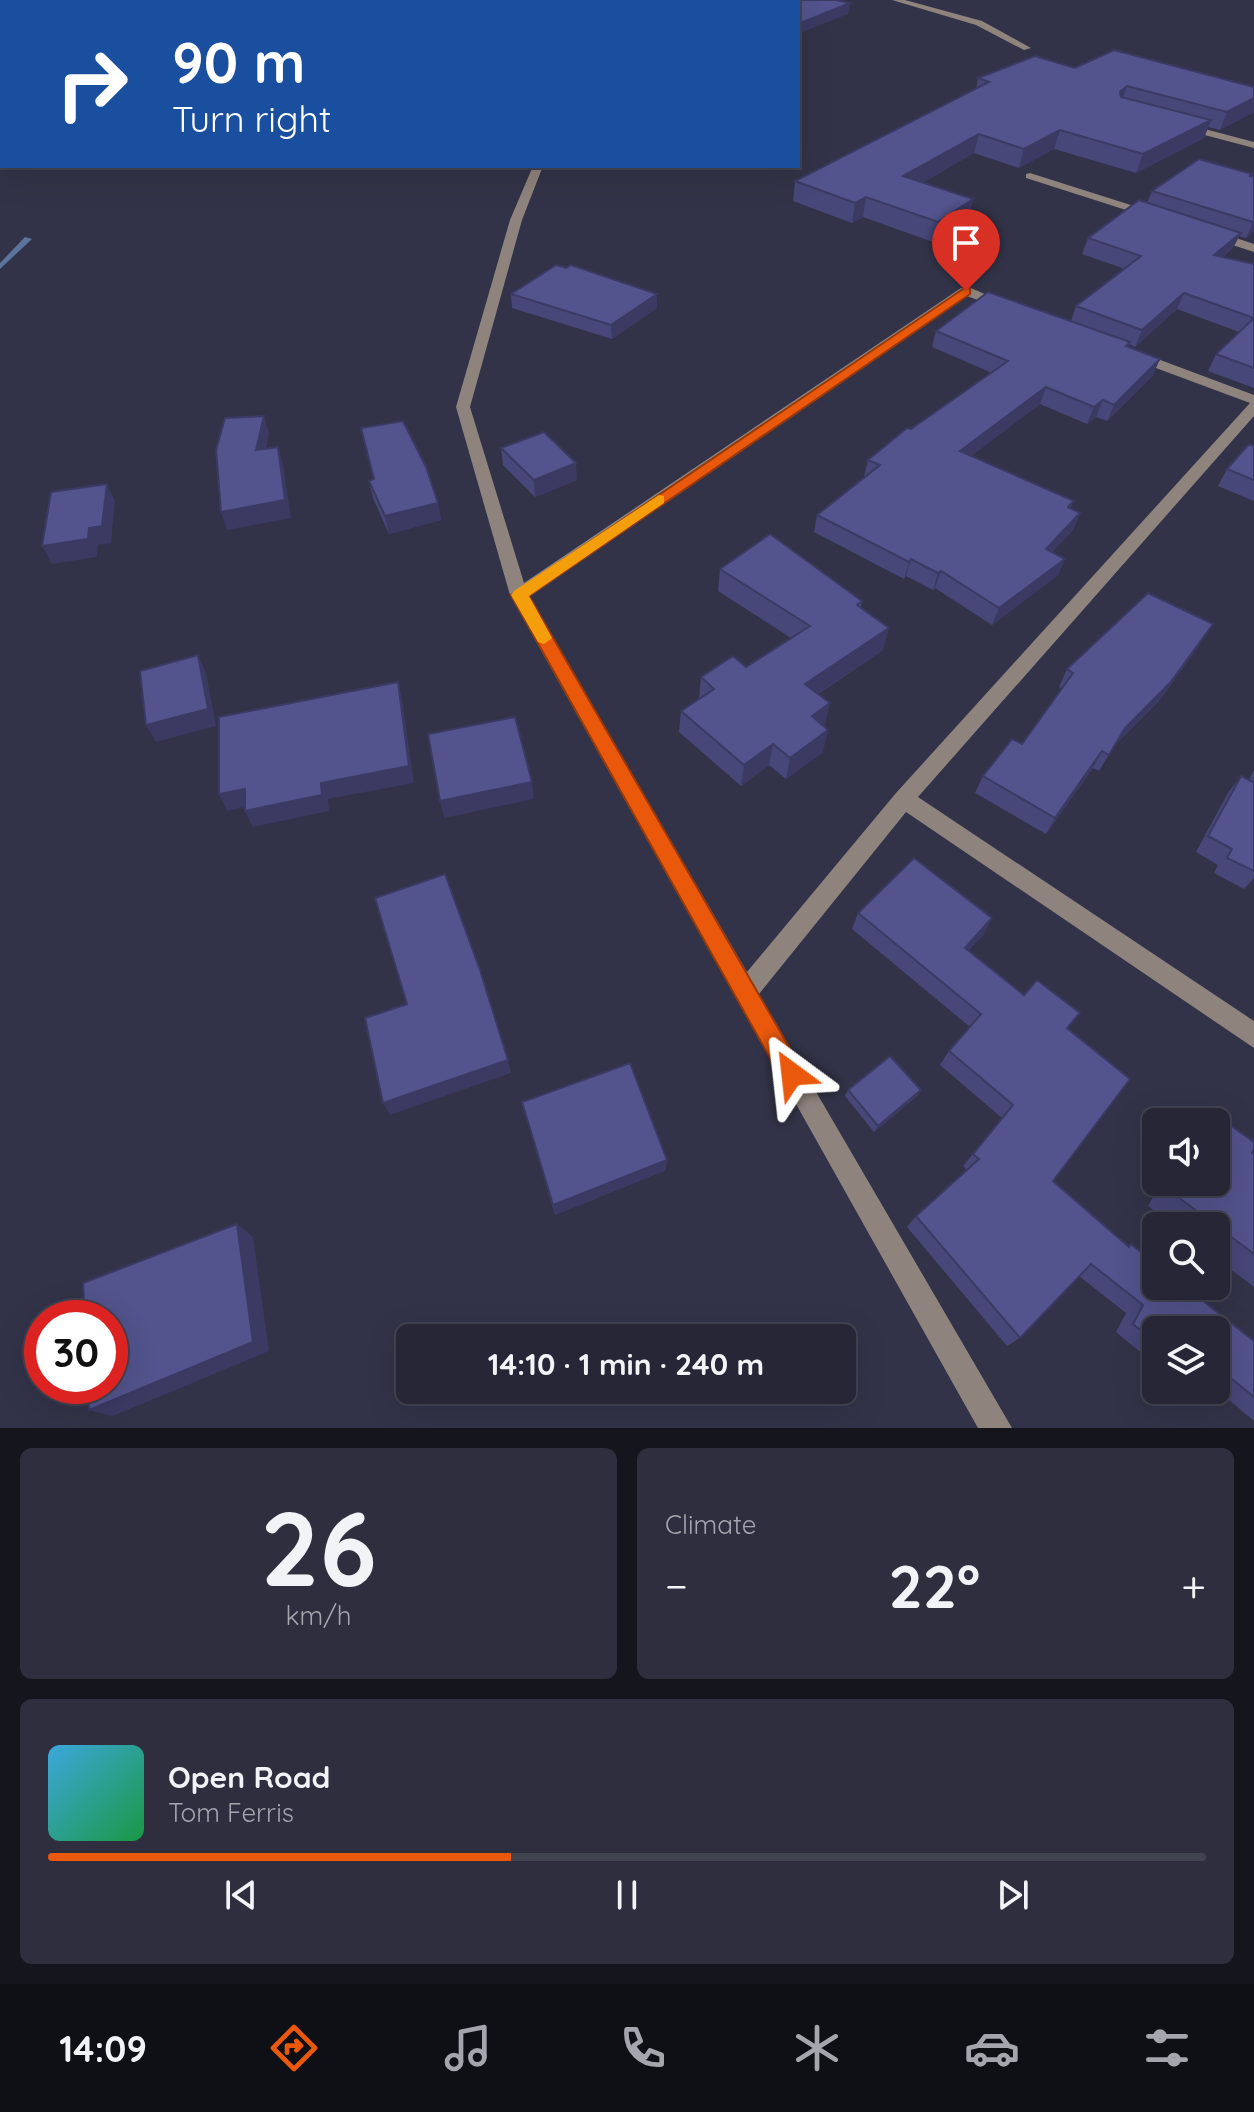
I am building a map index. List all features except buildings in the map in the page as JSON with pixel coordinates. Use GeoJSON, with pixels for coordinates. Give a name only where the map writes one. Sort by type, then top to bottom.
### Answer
{"type":"FeatureCollection","features":[{"type":"Feature","properties":{"kind":"street"},"geometry":{"type":"LineString","coordinates":[[896,0],[979,23],[1027,48]]}},
{"type":"Feature","properties":{"kind":"street"},"geometry":{"type":"LineString","coordinates":[[1165,122],[1254,145]]}},
{"type":"Feature","properties":{"kind":"street"},"geometry":{"type":"LineString","coordinates":[[537,168],[516,220],[463,407],[519,595],[996,1428]]}},
{"type":"Feature","properties":{"kind":"street"},"geometry":{"type":"LineString","coordinates":[[1030,176],[1164,219]]}},
{"type":"Feature","properties":{"kind":"street"},"geometry":{"type":"LineString","coordinates":[[1194,229],[1254,248]]}},
{"type":"Feature","properties":{"kind":"street"},"geometry":{"type":"LineString","coordinates":[[519,595],[966,291],[1023,313]]}},
{"type":"Feature","properties":{"kind":"street"},"geometry":{"type":"LineString","coordinates":[[1124,351],[1254,400]]}},
{"type":"Feature","properties":{"kind":"street"},"geometry":{"type":"LineString","coordinates":[[745,993],[904,799],[1254,407]]}},
{"type":"Feature","properties":{"kind":"street"},"geometry":{"type":"LineString","coordinates":[[904,799],[1254,1036]]}},
{"type":"Feature","properties":{"kind":"waterway"},"geometry":{"type":"LineString","coordinates":[[0,267],[28,239]]}},
{"type":"Feature","properties":{"kind":"slow traffic"},"geometry":{"type":"LineString","coordinates":[[544,638],[519,595],[659,500]]}},
{"type":"Feature","properties":{"kind":"route"},"geometry":{"type":"LineString","coordinates":[[792,1074],[519,595],[966,291]]}}]}
